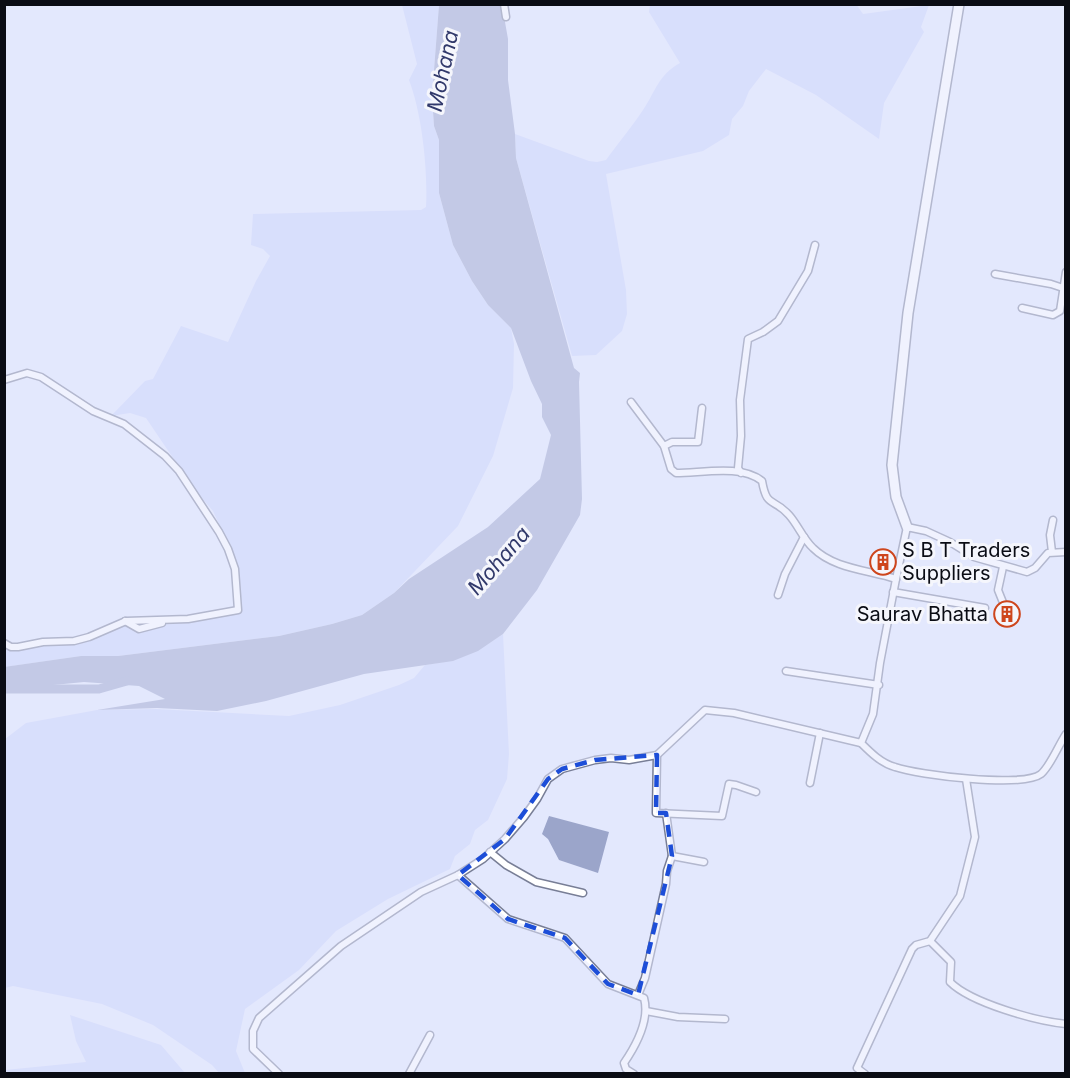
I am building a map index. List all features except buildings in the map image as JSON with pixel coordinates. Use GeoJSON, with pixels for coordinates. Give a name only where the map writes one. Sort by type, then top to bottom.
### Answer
{"type":"FeatureCollection","features":[{"type":"Feature","properties":{"kind":"main road"},"geometry":{"type":"LineString","coordinates":[[907,527],[896,497],[892,465],[908,313],[959,4]]}},
{"type":"Feature","properties":{"kind":"street"},"geometry":{"type":"LineString","coordinates":[[504,4],[506,17]]}},
{"type":"Feature","properties":{"kind":"street"},"geometry":{"type":"LineString","coordinates":[[741,473],[738,468],[741,436],[740,400],[748,339],[764,332],[778,321],[808,271],[815,244]]}},
{"type":"Feature","properties":{"kind":"street"},"geometry":{"type":"LineString","coordinates":[[1022,308],[1053,315],[1060,311],[1065,272]]}},
{"type":"Feature","properties":{"kind":"street"},"geometry":{"type":"LineString","coordinates":[[995,274],[1063,288]]}},
{"type":"Feature","properties":{"kind":"street"},"geometry":{"type":"LineString","coordinates":[[4,380],[27,374],[41,377],[93,411],[124,424],[165,456],[179,471],[228,549],[234,569],[238,610],[188,619],[125,621],[74,641],[44,642],[18,647],[11,647],[4,643]]}},
{"type":"Feature","properties":{"kind":"street"},"geometry":{"type":"LineString","coordinates":[[631,402],[664,446],[671,470],[676,473],[706,471],[754,475],[762,481],[764,495],[768,501],[786,512],[815,550],[836,562],[896,579]]}},
{"type":"Feature","properties":{"kind":"street"},"geometry":{"type":"LineString","coordinates":[[664,446],[672,442],[698,442],[702,408]]}},
{"type":"Feature","properties":{"kind":"street"},"geometry":{"type":"LineString","coordinates":[[1052,552],[1050,535],[1053,520]]}},
{"type":"Feature","properties":{"kind":"street"},"geometry":{"type":"LineString","coordinates":[[861,743],[873,714],[893,591],[907,527],[926,531],[974,557],[1027,572],[1035,568],[1052,552],[1065,552]]}},
{"type":"Feature","properties":{"kind":"street"},"geometry":{"type":"LineString","coordinates":[[778,595],[785,574],[804,537]]}},
{"type":"Feature","properties":{"kind":"street"},"geometry":{"type":"LineString","coordinates":[[1003,567],[998,590],[1004,605]]}},
{"type":"Feature","properties":{"kind":"street"},"geometry":{"type":"LineString","coordinates":[[893,591],[985,608]]}},
{"type":"Feature","properties":{"kind":"street"},"geometry":{"type":"LineString","coordinates":[[786,671],[879,685]]}},
{"type":"Feature","properties":{"kind":"street"},"geometry":{"type":"LineString","coordinates":[[279,1074],[253,1049],[253,1031],[259,1018],[341,946],[421,891],[458,874],[506,839],[537,799],[548,778],[562,769],[595,759],[629,760],[657,755],[705,710],[734,712],[861,743],[876,757],[894,767],[966,779],[1026,780],[1041,774],[1065,734]]}},
{"type":"Feature","properties":{"kind":"street"},"geometry":{"type":"LineString","coordinates":[[810,783],[820,733]]}},
{"type":"Feature","properties":{"kind":"street"},"geometry":{"type":"LineString","coordinates":[[657,755],[656,813],[722,816],[729,784],[756,792]]}},
{"type":"Feature","properties":{"kind":"street"},"geometry":{"type":"LineString","coordinates":[[865,1074],[857,1068],[912,949],[916,945],[930,941],[960,896],[975,837],[966,779]]}},
{"type":"Feature","properties":{"kind":"street"},"geometry":{"type":"LineString","coordinates":[[638,995],[645,978],[672,856],[666,813]]}},
{"type":"Feature","properties":{"kind":"street"},"geometry":{"type":"LineString","coordinates":[[490,852],[506,865],[536,882],[583,893]]}},
{"type":"Feature","properties":{"kind":"street"},"geometry":{"type":"LineString","coordinates":[[672,856],[704,862]]}},
{"type":"Feature","properties":{"kind":"street"},"geometry":{"type":"LineString","coordinates":[[458,874],[508,919],[565,938],[608,984],[644,998],[646,1011],[638,1042],[624,1063],[626,1069],[633,1074]]}},
{"type":"Feature","properties":{"kind":"street"},"geometry":{"type":"LineString","coordinates":[[930,941],[951,962],[950,982],[954,986],[1013,1013],[1039,1021],[1065,1024]]}},
{"type":"Feature","properties":{"kind":"street"},"geometry":{"type":"LineString","coordinates":[[646,1011],[678,1017],[725,1019]]}},
{"type":"Feature","properties":{"kind":"street"},"geometry":{"type":"LineString","coordinates":[[409,1074],[430,1035]]}},
{"type":"Feature","properties":{"kind":"highlighted area"},"geometry":{"type":"Polygon","coordinates":[[[657,755],[656,813],[666,813],[672,856],[638,995],[608,984],[565,938],[508,919],[458,875],[505,839],[548,779],[562,769],[595,760],[657,755]]]}},
{"type":"Feature","properties":{"kind":"shaded area"},"geometry":{"type":"Polygon","coordinates":[[[856,4],[863,14],[929,5],[921,27],[924,32],[884,103],[879,139],[816,95],[766,69],[732,119],[729,135],[703,151],[606,174],[626,290],[627,314],[622,331],[596,355],[572,356],[516,158],[515,134],[589,161],[606,160],[639,116],[662,78],[680,63],[649,12],[650,5],[856,4]]]}},
{"type":"Feature","properties":{"kind":"shaded area"},"geometry":{"type":"Polygon","coordinates":[[[402,5],[439,5],[432,96],[434,126],[439,140],[439,193],[453,245],[488,305],[511,328],[514,344],[513,388],[493,456],[458,526],[394,593],[362,615],[279,636],[118,656],[81,656],[5,667],[4,646],[88,641],[126,624],[155,628],[168,622],[238,612],[242,607],[230,548],[213,511],[194,489],[146,418],[130,413],[111,416],[145,381],[153,379],[181,326],[228,342],[270,256],[263,249],[251,245],[253,214],[421,210],[426,207],[423,142],[409,80],[417,64],[402,5]]]}},
{"type":"Feature","properties":{"kind":"shaded area"},"geometry":{"type":"Polygon","coordinates":[[[503,634],[509,754],[507,779],[488,820],[475,830],[470,844],[455,856],[450,869],[388,899],[336,931],[299,970],[245,1009],[236,1051],[245,1073],[219,1073],[212,1065],[153,1025],[102,1004],[13,986],[5,988],[5,739],[26,723],[97,710],[156,709],[289,716],[340,705],[399,685],[414,678],[425,665],[466,655],[484,647],[503,634]]]}},
{"type":"Feature","properties":{"kind":"shaded area"},"geometry":{"type":"Polygon","coordinates":[[[70,1015],[161,1045],[185,1073],[5,1073],[5,1070],[86,1062],[76,1041],[70,1015]]]}},
{"type":"Feature","properties":{"kind":"water"},"geometry":{"type":"Polygon","coordinates":[[[439,5],[502,5],[508,39],[508,80],[516,158],[574,368],[580,373],[582,499],[580,515],[537,590],[503,634],[478,651],[453,661],[364,674],[266,701],[217,711],[157,708],[97,710],[165,699],[139,686],[84,682],[33,687],[5,693],[4,667],[81,656],[118,656],[279,636],[362,615],[394,593],[409,579],[488,527],[540,479],[551,435],[542,417],[542,404],[511,328],[488,305],[453,245],[439,193],[439,140],[434,126],[432,96],[439,5]]]}},
{"type":"Feature","properties":{"kind":"water"},"geometry":{"type":"Polygon","coordinates":[[[549,816],[609,832],[598,873],[559,860],[548,839],[542,834],[549,816]]]}},
{"type":"Feature","properties":{"kind":"waterway","name":"Mohana"},"geometry":{"type":"LineString","coordinates":[[4,689],[99,689],[127,681]]}},
{"type":"Feature","properties":{"kind":"place","name":"S B T Traders Suppliers"},"geometry":{"type":"Point","coordinates":[883,562]}},
{"type":"Feature","properties":{"kind":"place","name":"Saurav Bhatta"},"geometry":{"type":"Point","coordinates":[1007,614]}}]}
